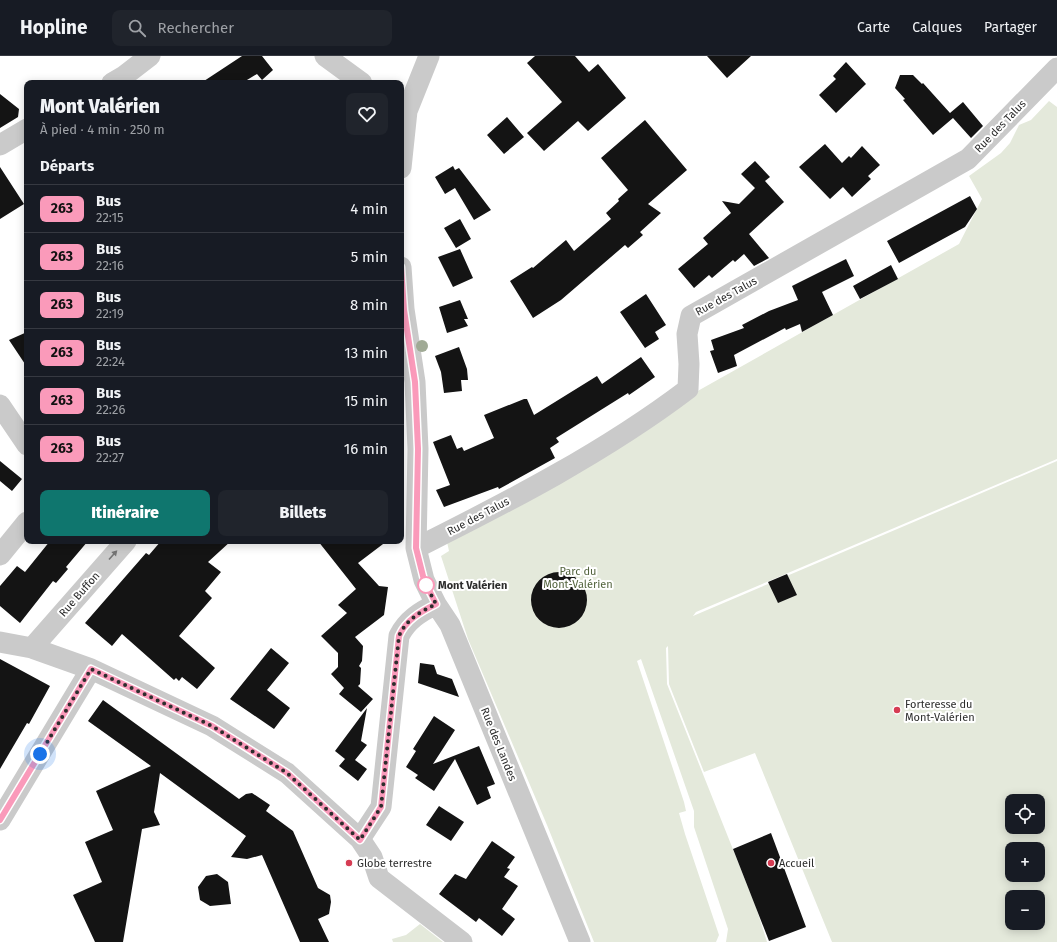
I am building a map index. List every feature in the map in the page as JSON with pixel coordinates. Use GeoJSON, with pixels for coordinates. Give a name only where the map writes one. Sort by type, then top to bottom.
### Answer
{"type":"FeatureCollection","features":[{"type":"Feature","properties":{"kind":"street"},"geometry":{"type":"LineString","coordinates":[[117,80],[150,56]]}},
{"type":"Feature","properties":{"kind":"street"},"geometry":{"type":"LineString","coordinates":[[325,56],[358,80]]}},
{"type":"Feature","properties":{"kind":"street"},"geometry":{"type":"LineString","coordinates":[[404,110],[429,56]]}},
{"type":"Feature","properties":{"kind":"street","name":"Rue des Talus"},"geometry":{"type":"LineString","coordinates":[[416,548],[544,481],[659,411],[688,389],[689,364],[687,334],[691,316],[968,159],[1057,68]]}},
{"type":"Feature","properties":{"kind":"street"},"geometry":{"type":"LineString","coordinates":[[0,145],[24,132]]}},
{"type":"Feature","properties":{"kind":"street","name":"Rue des Landes"},"geometry":{"type":"LineString","coordinates":[[404,324],[405,343],[415,382],[418,449],[416,548],[424,580],[436,604],[450,625],[580,942]]}},
{"type":"Feature","properties":{"kind":"street"},"geometry":{"type":"LineString","coordinates":[[0,405],[24,441]]}},
{"type":"Feature","properties":{"kind":"street"},"geometry":{"type":"LineString","coordinates":[[0,555],[24,526]]}},
{"type":"Feature","properties":{"kind":"street","name":"Rue Buffon"},"geometry":{"type":"LineString","coordinates":[[32,648],[123,544]]}},
{"type":"Feature","properties":{"kind":"street"},"geometry":{"type":"LineString","coordinates":[[360,840],[381,807],[399,636],[404,626],[422,611],[436,604]]}},
{"type":"Feature","properties":{"kind":"street"},"geometry":{"type":"LineString","coordinates":[[0,642],[32,648],[91,669],[212,726],[287,773],[360,840],[372,857],[379,878],[462,942]]}},
{"type":"Feature","properties":{"kind":"street"},"geometry":{"type":"LineString","coordinates":[[0,820],[91,669]]}},
{"type":"Feature","properties":{"kind":"green space","name":"Parc du Mont-Valérien"},"geometry":{"type":"Polygon","coordinates":[[[1049,101],[1057,107],[1057,459],[696,612],[693,616],[1057,461],[1057,942],[832,942],[755,753],[704,772],[669,684],[668,646],[666,648],[667,684],[756,907],[767,942],[726,942],[728,929],[694,827],[694,811],[641,659],[637,661],[684,802],[686,811],[679,813],[719,935],[716,942],[594,942],[547,825],[468,639],[441,556],[449,551],[445,533],[959,244],[982,199],[969,176],[1001,153],[1010,143],[1019,125],[1031,120],[1049,101]]]}},
{"type":"Feature","properties":{"kind":"green space"},"geometry":{"type":"Polygon","coordinates":[[[420,924],[443,942],[393,942],[392,939],[406,935],[420,924]]]}},
{"type":"Feature","properties":{"kind":"building"},"geometry":{"type":"Polygon","coordinates":[[[242,56],[262,56],[273,70],[262,80],[257,74],[247,80],[206,80],[242,56]]]}},
{"type":"Feature","properties":{"kind":"building"},"geometry":{"type":"Polygon","coordinates":[[[535,56],[575,56],[589,72],[598,64],[626,98],[588,131],[578,121],[544,151],[527,133],[562,102],[527,63],[535,56]]]}},
{"type":"Feature","properties":{"kind":"building"},"geometry":{"type":"Polygon","coordinates":[[[707,56],[751,56],[727,78],[707,56]]]}},
{"type":"Feature","properties":{"kind":"building"},"geometry":{"type":"Polygon","coordinates":[[[846,62],[866,84],[836,113],[819,95],[836,79],[833,76],[846,62]]]}},
{"type":"Feature","properties":{"kind":"building"},"geometry":{"type":"Polygon","coordinates":[[[900,75],[913,75],[922,84],[923,83],[950,113],[963,102],[983,126],[971,138],[953,118],[933,135],[903,100],[905,99],[895,88],[900,75]]]}},
{"type":"Feature","properties":{"kind":"building"},"geometry":{"type":"Polygon","coordinates":[[[0,94],[19,109],[18,117],[0,128],[0,94]]]}},
{"type":"Feature","properties":{"kind":"building"},"geometry":{"type":"Polygon","coordinates":[[[507,117],[524,137],[504,154],[487,135],[507,117]]]}},
{"type":"Feature","properties":{"kind":"building"},"geometry":{"type":"Polygon","coordinates":[[[645,120],[687,170],[648,204],[661,213],[640,232],[643,235],[628,248],[625,245],[561,300],[533,318],[510,281],[532,267],[533,268],[566,240],[574,251],[611,219],[606,213],[628,190],[601,158],[645,120]]]}},
{"type":"Feature","properties":{"kind":"building"},"geometry":{"type":"Polygon","coordinates":[[[825,144],[842,163],[849,156],[851,158],[862,146],[880,165],[868,176],[871,179],[852,197],[843,187],[830,199],[799,167],[825,144]]]}},
{"type":"Feature","properties":{"kind":"building"},"geometry":{"type":"Polygon","coordinates":[[[755,161],[770,177],[765,181],[784,202],[749,234],[769,258],[754,266],[744,254],[735,262],[733,260],[712,278],[709,275],[694,288],[678,269],[708,244],[703,238],[731,213],[722,201],[739,204],[755,188],[741,174],[755,161]]]}},
{"type":"Feature","properties":{"kind":"building"},"geometry":{"type":"Polygon","coordinates":[[[453,166],[455,170],[459,168],[491,210],[474,220],[455,188],[445,194],[435,177],[453,166]]]}},
{"type":"Feature","properties":{"kind":"building"},"geometry":{"type":"Polygon","coordinates":[[[0,167],[24,204],[0,219],[0,167]]]}},
{"type":"Feature","properties":{"kind":"building"},"geometry":{"type":"Polygon","coordinates":[[[970,196],[977,209],[965,227],[899,263],[887,241],[970,196]]]}},
{"type":"Feature","properties":{"kind":"building"},"geometry":{"type":"Polygon","coordinates":[[[460,219],[471,239],[456,248],[444,228],[460,219]]]}},
{"type":"Feature","properties":{"kind":"building"},"geometry":{"type":"Polygon","coordinates":[[[460,249],[473,278],[453,287],[438,257],[460,249]]]}},
{"type":"Feature","properties":{"kind":"building"},"geometry":{"type":"Polygon","coordinates":[[[846,259],[854,276],[822,292],[833,315],[802,332],[800,324],[786,330],[785,328],[734,355],[737,366],[718,373],[710,351],[714,350],[711,340],[744,328],[742,325],[769,311],[798,300],[792,286],[846,259]]]}},
{"type":"Feature","properties":{"kind":"building"},"geometry":{"type":"Polygon","coordinates":[[[891,265],[898,279],[860,299],[853,286],[891,265]]]}},
{"type":"Feature","properties":{"kind":"building"},"geometry":{"type":"Polygon","coordinates":[[[646,294],[666,325],[655,332],[659,339],[645,348],[620,312],[646,294]]]}},
{"type":"Feature","properties":{"kind":"building"},"geometry":{"type":"Polygon","coordinates":[[[460,300],[468,319],[464,319],[468,326],[447,333],[439,307],[460,300]]]}},
{"type":"Feature","properties":{"kind":"building"},"geometry":{"type":"Polygon","coordinates":[[[24,333],[24,362],[9,340],[24,333]]]}},
{"type":"Feature","properties":{"kind":"building"},"geometry":{"type":"Polygon","coordinates":[[[459,347],[467,369],[468,380],[461,380],[462,391],[444,393],[441,372],[435,356],[459,347]]]}},
{"type":"Feature","properties":{"kind":"building"},"geometry":{"type":"Polygon","coordinates":[[[641,357],[655,377],[629,395],[628,393],[556,438],[559,442],[550,448],[555,458],[499,489],[498,487],[444,507],[436,490],[450,485],[433,442],[451,435],[457,449],[462,447],[464,451],[494,438],[484,415],[527,399],[534,415],[597,376],[602,384],[641,357]]]}},
{"type":"Feature","properties":{"kind":"building"},"geometry":{"type":"Polygon","coordinates":[[[0,461],[22,479],[12,491],[0,481],[0,461]]]}},
{"type":"Feature","properties":{"kind":"building"},"geometry":{"type":"Polygon","coordinates":[[[48,544],[85,544],[66,567],[68,569],[56,583],[53,581],[20,623],[0,606],[0,586],[17,566],[25,572],[48,544]]]}},
{"type":"Feature","properties":{"kind":"building"},"geometry":{"type":"Polygon","coordinates":[[[158,544],[228,544],[208,562],[221,572],[205,591],[212,598],[179,636],[215,668],[197,689],[182,677],[179,681],[176,678],[174,680],[122,634],[112,646],[85,623],[146,553],[149,555],[158,544]]]}},
{"type":"Feature","properties":{"kind":"building"},"geometry":{"type":"Polygon","coordinates":[[[320,544],[383,544],[358,563],[379,586],[388,587],[384,615],[355,637],[363,646],[362,661],[359,666],[361,668],[360,684],[358,686],[373,699],[361,712],[339,694],[344,688],[331,674],[338,667],[338,653],[321,636],[347,613],[338,605],[356,589],[320,544]]]}},
{"type":"Feature","properties":{"kind":"building"},"geometry":{"type":"Polygon","coordinates":[[[559,572],[574,577],[582,585],[587,600],[582,615],[574,623],[559,628],[544,623],[536,615],[531,600],[536,585],[544,577],[559,572]]]}},
{"type":"Feature","properties":{"kind":"building"},"geometry":{"type":"Polygon","coordinates":[[[787,574],[797,595],[778,603],[768,582],[787,574]]]}},
{"type":"Feature","properties":{"kind":"building"},"geometry":{"type":"Polygon","coordinates":[[[271,648],[289,663],[267,690],[290,708],[274,729],[230,699],[271,648]]]}},
{"type":"Feature","properties":{"kind":"building"},"geometry":{"type":"Polygon","coordinates":[[[0,659],[50,686],[29,724],[27,723],[0,769],[0,659]]]}},
{"type":"Feature","properties":{"kind":"building"},"geometry":{"type":"Polygon","coordinates":[[[420,663],[434,665],[437,674],[452,679],[459,697],[418,683],[420,663]]]}},
{"type":"Feature","properties":{"kind":"building"},"geometry":{"type":"Polygon","coordinates":[[[103,700],[239,799],[246,794],[252,793],[270,805],[266,811],[293,831],[318,888],[330,895],[331,902],[329,914],[318,919],[329,942],[300,942],[262,855],[247,859],[231,857],[246,836],[160,773],[154,812],[160,825],[142,829],[123,942],[95,942],[73,895],[102,882],[85,842],[113,830],[96,791],[151,766],[88,721],[103,700]]]}},
{"type":"Feature","properties":{"kind":"building"},"geometry":{"type":"Polygon","coordinates":[[[367,708],[361,741],[367,745],[355,760],[367,769],[358,781],[339,766],[345,759],[335,751],[367,708]]]}},
{"type":"Feature","properties":{"kind":"building"},"geometry":{"type":"Polygon","coordinates":[[[434,716],[455,730],[433,764],[479,746],[495,784],[487,787],[491,798],[477,805],[455,759],[434,791],[415,778],[418,775],[406,767],[416,751],[413,749],[434,716]]]}},
{"type":"Feature","properties":{"kind":"building"},"geometry":{"type":"Polygon","coordinates":[[[439,806],[464,822],[451,841],[426,825],[439,806]]]}},
{"type":"Feature","properties":{"kind":"building"},"geometry":{"type":"Polygon","coordinates":[[[771,833],[806,927],[769,941],[733,849],[771,833]]]}},
{"type":"Feature","properties":{"kind":"building"},"geometry":{"type":"Polygon","coordinates":[[[492,841],[515,857],[507,868],[510,869],[504,877],[518,886],[502,909],[515,919],[502,936],[479,918],[476,922],[439,894],[455,874],[466,879],[492,841]]]}},
{"type":"Feature","properties":{"kind":"building"},"geometry":{"type":"Polygon","coordinates":[[[217,874],[228,882],[231,904],[210,906],[200,900],[198,887],[206,876],[217,874]]]}},
{"type":"Feature","properties":{"kind":"bus line","name":"263"},"geometry":{"type":"LineString","coordinates":[[0,820],[91,669],[212,726],[287,773],[360,840],[381,807],[399,636],[404,626],[422,611],[436,604],[424,580],[416,548],[418,449],[415,382],[404,310]]}},
{"type":"Feature","properties":{"kind":"place","name":"Mont Valérien"},"geometry":{"type":"Point","coordinates":[426,585]}},
{"type":"Feature","properties":{"kind":"place","name":"Forteresse du Mont-Valérien"},"geometry":{"type":"Point","coordinates":[897,710]}},
{"type":"Feature","properties":{"kind":"place","name":"Globe terrestre"},"geometry":{"type":"Point","coordinates":[349,863]}},
{"type":"Feature","properties":{"kind":"place","name":"Accueil"},"geometry":{"type":"Point","coordinates":[771,863]}},
{"type":"Feature","properties":{"kind":"route"},"geometry":{"type":"LineString","coordinates":[[40,754],[91,669],[212,726],[287,773],[360,840],[381,807],[399,636],[404,626],[422,611],[436,604],[426,585]]}}]}
